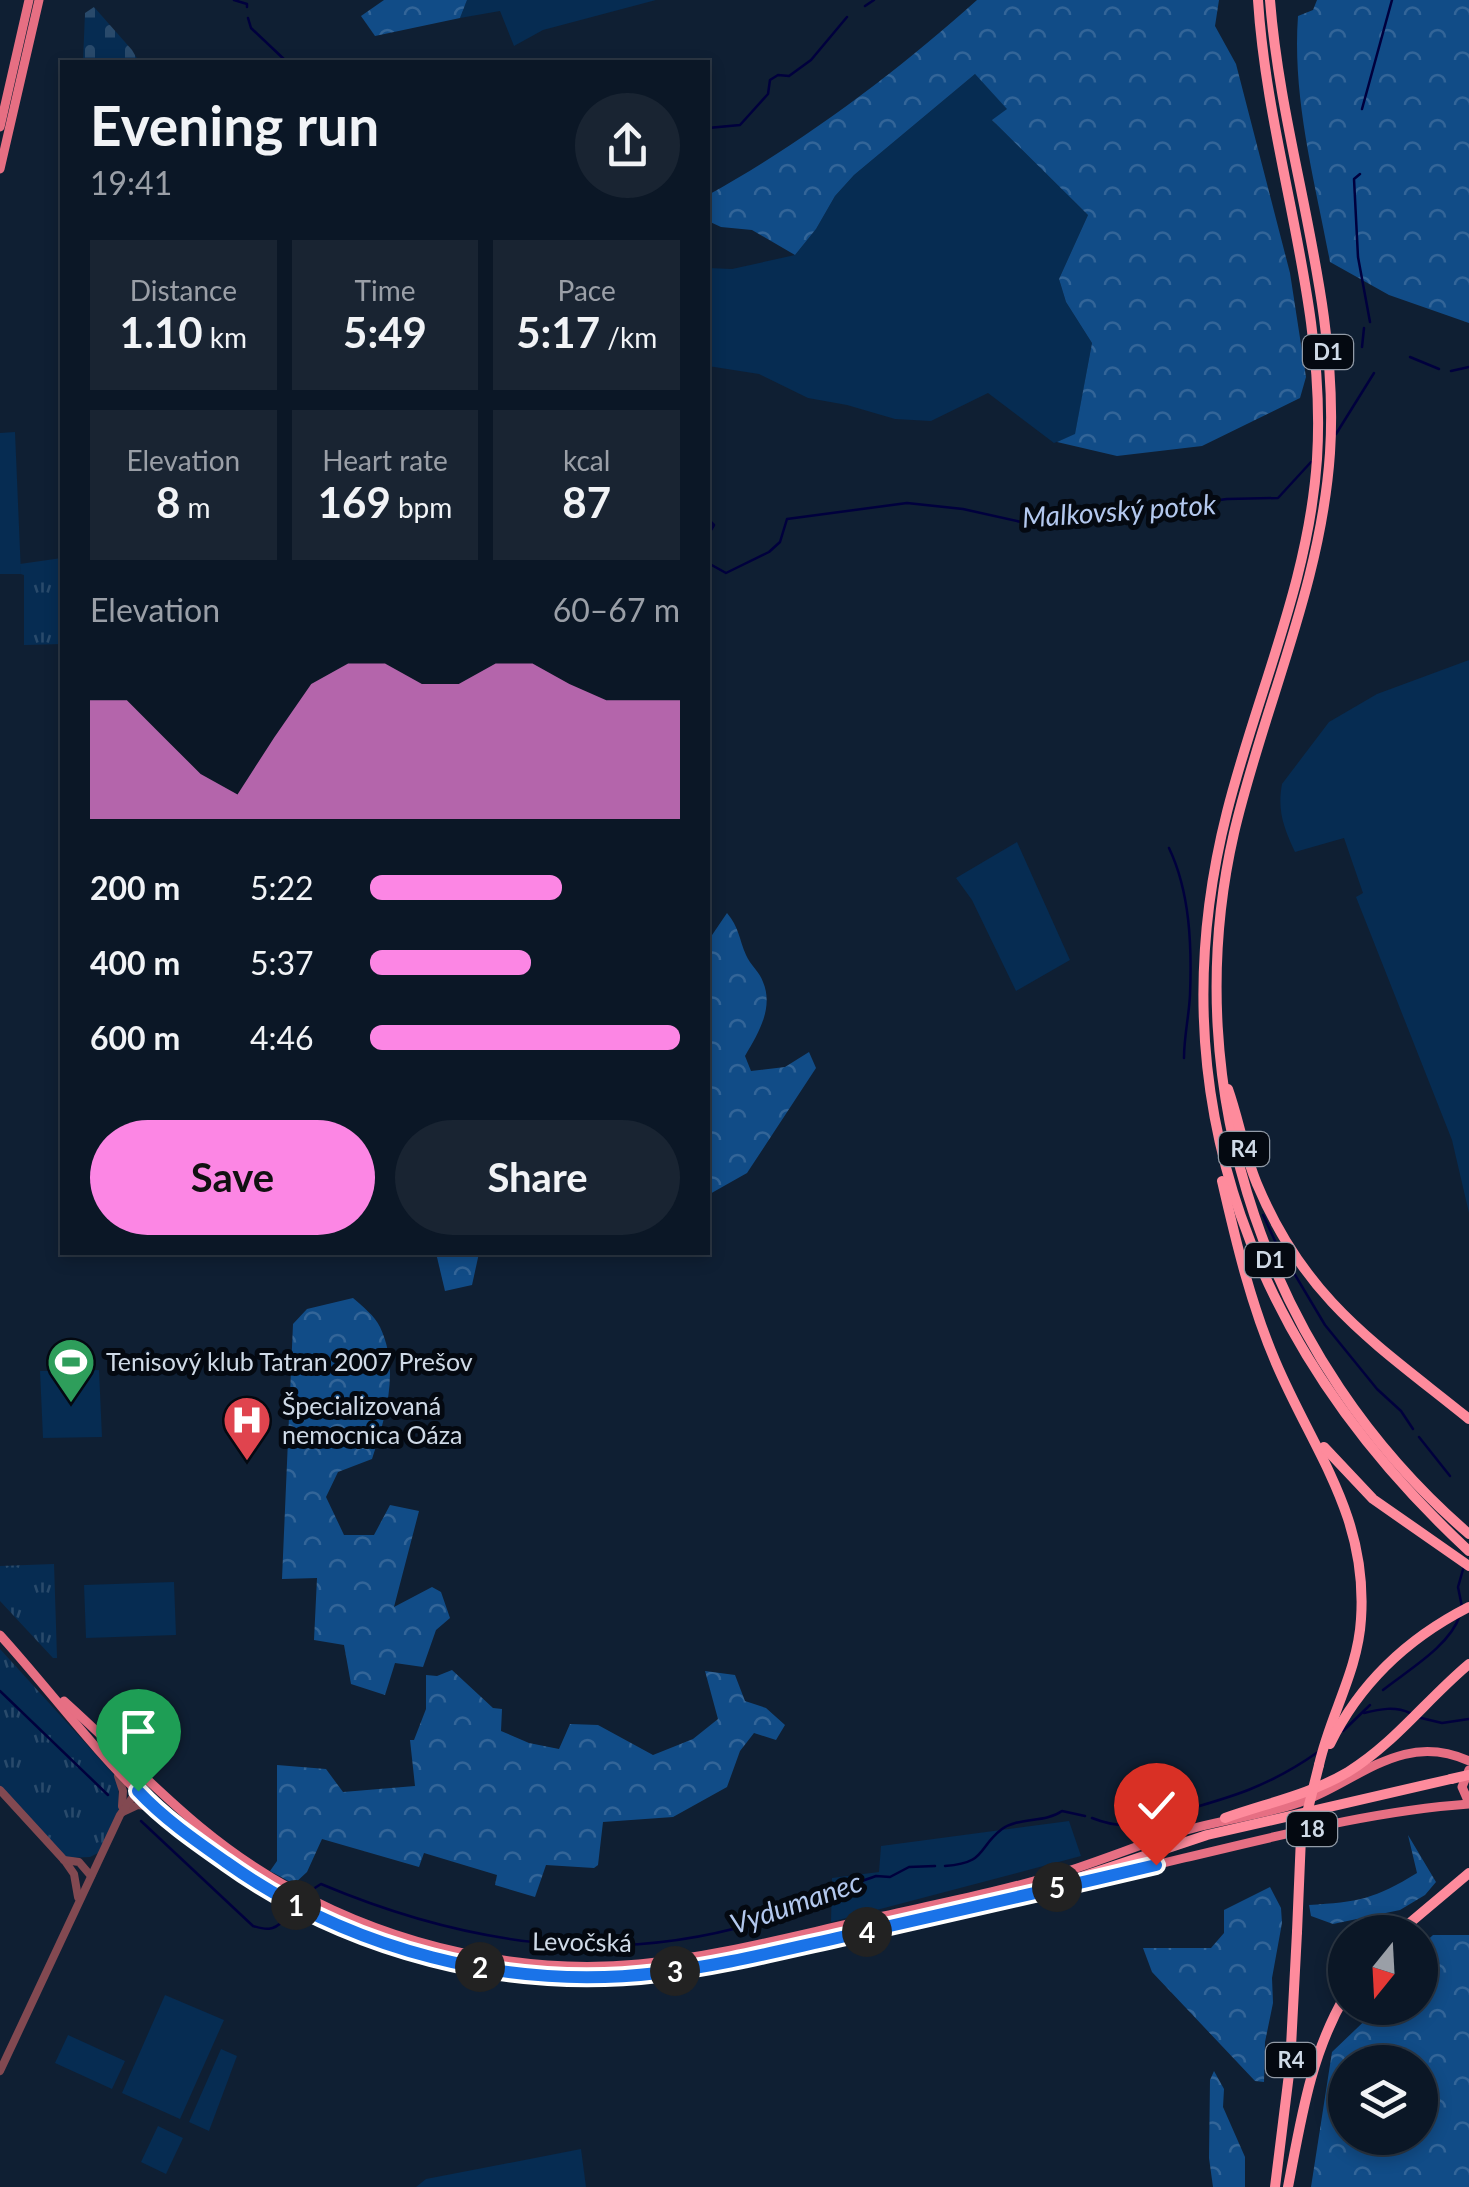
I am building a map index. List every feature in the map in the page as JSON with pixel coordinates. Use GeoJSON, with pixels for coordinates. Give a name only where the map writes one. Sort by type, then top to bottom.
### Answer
{"type":"FeatureCollection","features":[{"type":"Feature","properties":{"kind":"highway","name":"D1"},"geometry":{"type":"LineString","coordinates":[[1258,0],[1268,83],[1309,290],[1318,390],[1314,489],[1294,595],[1231,796],[1211,889],[1204,1014],[1208,1072],[1219,1140],[1240,1216],[1267,1286],[1302,1353],[1367,1446],[1469,1551]]}},
{"type":"Feature","properties":{"kind":"highway","name":"D1"},"geometry":{"type":"LineString","coordinates":[[1270,0],[1286,117],[1319,276],[1330,380],[1326,487],[1308,588],[1248,780],[1228,860],[1216,964],[1220,1064],[1233,1146],[1264,1248],[1311,1344],[1374,1434],[1423,1490],[1469,1534]]}},
{"type":"Feature","properties":{"kind":"highway","name":"R4"},"geometry":{"type":"LineString","coordinates":[[1220,1064],[1255,1179],[1274,1222],[1298,1261],[1356,1329],[1469,1419]]}},
{"type":"Feature","properties":{"kind":"highway","name":"R4"},"geometry":{"type":"LineString","coordinates":[[1219,1140],[1221,1173],[1255,1305],[1275,1361],[1335,1480],[1353,1529],[1361,1580],[1360,1633],[1350,1673],[1324,1741],[1301,1838],[1290,2066],[1275,2187]]}},
{"type":"Feature","properties":{"kind":"highway"},"geometry":{"type":"LineString","coordinates":[[1304,1420],[1331,1456],[1373,1499],[1469,1566]]}},
{"type":"Feature","properties":{"kind":"highway"},"geometry":{"type":"LineString","coordinates":[[1318,1765],[1374,1677],[1417,1638],[1469,1607]]}},
{"type":"Feature","properties":{"kind":"highway"},"geometry":{"type":"LineString","coordinates":[[1225,1818],[1328,1782],[1367,1759],[1469,1664]]}},
{"type":"Feature","properties":{"kind":"highway"},"geometry":{"type":"LineString","coordinates":[[1067,1885],[1188,1840],[1450,1780],[1469,1772]]}},
{"type":"Feature","properties":{"kind":"highway"},"geometry":{"type":"LineString","coordinates":[[1420,1915],[1469,1874]]}},
{"type":"Feature","properties":{"kind":"highway","name":"R4"},"geometry":{"type":"LineString","coordinates":[[1288,2187],[1314,2065],[1332,2025]]}},
{"type":"Feature","properties":{"kind":"main road"},"geometry":{"type":"LineString","coordinates":[[0,126],[29,0]]}},
{"type":"Feature","properties":{"kind":"main road"},"geometry":{"type":"LineString","coordinates":[[0,169],[39,0]]}},
{"type":"Feature","properties":{"kind":"main road","name":"Levočská"},"geometry":{"type":"LineString","coordinates":[[0,1635],[138,1791],[248,1878],[338,1925],[425,1955],[493,1970],[553,1976],[618,1976],[695,1968],[923,1920],[1362,1817],[1469,1803],[1462,1784],[1469,1772]]}},
{"type":"Feature","properties":{"kind":"main road","name":"Levočská"},"geometry":{"type":"LineString","coordinates":[[47,1686],[179,1812],[228,1851],[275,1880],[320,1905],[411,1940],[528,1963],[638,1964],[749,1946],[1025,1883],[1225,1818],[1271,1811],[1308,1800],[1403,1753],[1440,1751],[1469,1761]]}},
{"type":"Feature","properties":{"kind":"street"},"geometry":{"type":"LineString","coordinates":[[110,1763],[123,1790],[120,1815]]}},
{"type":"Feature","properties":{"kind":"street"},"geometry":{"type":"LineString","coordinates":[[0,1790],[74,1874],[76,1908]]}},
{"type":"Feature","properties":{"kind":"street"},"geometry":{"type":"LineString","coordinates":[[0,2071],[120,1815],[138,1791]]}},
{"type":"Feature","properties":{"kind":"street"},"geometry":{"type":"LineString","coordinates":[[120,1815],[142,1804],[157,1809]]}},
{"type":"Feature","properties":{"kind":"street"},"geometry":{"type":"LineString","coordinates":[[64,1860],[79,1862],[102,1853]]}},
{"type":"Feature","properties":{"kind":"street"},"geometry":{"type":"LineString","coordinates":[[79,1862],[91,1876]]}},
{"type":"Feature","properties":{"kind":"street"},"geometry":{"type":"LineString","coordinates":[[74,1874],[91,1876]]}},
{"type":"Feature","properties":{"kind":"green space"},"geometry":{"type":"Polygon","coordinates":[[[384,0],[467,0],[460,18],[375,36],[361,16],[384,0]]]}},
{"type":"Feature","properties":{"kind":"green space"},"geometry":{"type":"Polygon","coordinates":[[[467,0],[656,0],[543,30],[514,46],[500,11],[460,18],[467,0]]]}},
{"type":"Feature","properties":{"kind":"green space"},"geometry":{"type":"Polygon","coordinates":[[[977,0],[1219,0],[1215,26],[1236,64],[1290,273],[1306,377],[1300,398],[1202,446],[1117,456],[1057,442],[1075,434],[1092,343],[1066,302],[1059,279],[1088,215],[992,120],[1007,109],[975,74],[854,175],[795,255],[752,230],[710,222],[710,194],[848,105],[977,0]]]}},
{"type":"Feature","properties":{"kind":"green space"},"geometry":{"type":"Polygon","coordinates":[[[1317,0],[1469,0],[1469,323],[1389,295],[1330,262],[1298,78],[1298,16],[1313,10],[1317,0]]]}},
{"type":"Feature","properties":{"kind":"green space"},"geometry":{"type":"Polygon","coordinates":[[[94,7],[138,60],[83,60],[85,13],[94,7]]]}},
{"type":"Feature","properties":{"kind":"green space"},"geometry":{"type":"Polygon","coordinates":[[[975,74],[1008,109],[993,121],[1088,215],[1059,279],[1066,302],[1092,343],[1075,435],[1054,443],[988,393],[931,421],[895,419],[808,398],[759,374],[710,366],[710,268],[732,269],[795,255],[854,175],[975,74]]]}},
{"type":"Feature","properties":{"kind":"green space"},"geometry":{"type":"Polygon","coordinates":[[[15,432],[21,574],[0,574],[0,433],[15,432]]]}},
{"type":"Feature","properties":{"kind":"green space"},"geometry":{"type":"Polygon","coordinates":[[[60,558],[60,644],[24,645],[24,575],[20,564],[60,558]]]}},
{"type":"Feature","properties":{"kind":"green space"},"geometry":{"type":"Polygon","coordinates":[[[1469,660],[1469,1213],[1452,1140],[1356,897],[1363,893],[1344,838],[1295,852],[1280,803],[1282,784],[1329,722],[1377,694],[1469,660]]]}},
{"type":"Feature","properties":{"kind":"green space"},"geometry":{"type":"Polygon","coordinates":[[[1017,842],[1070,960],[1016,991],[972,900],[956,878],[1017,842]]]}},
{"type":"Feature","properties":{"kind":"green space"},"geometry":{"type":"Polygon","coordinates":[[[727,913],[748,959],[762,978],[767,1001],[763,1020],[745,1056],[751,1071],[785,1067],[809,1052],[816,1068],[747,1173],[710,1194],[710,938],[727,913]]]}},
{"type":"Feature","properties":{"kind":"green space"},"geometry":{"type":"Polygon","coordinates":[[[436,1255],[479,1255],[472,1285],[445,1291],[436,1255]]]}},
{"type":"Feature","properties":{"kind":"green space"},"geometry":{"type":"Polygon","coordinates":[[[353,1298],[380,1327],[389,1359],[389,1393],[372,1459],[338,1472],[326,1497],[344,1535],[374,1535],[390,1505],[419,1511],[394,1607],[432,1587],[441,1592],[450,1618],[436,1630],[423,1667],[395,1663],[385,1695],[351,1684],[344,1645],[314,1640],[317,1578],[282,1579],[293,1324],[307,1309],[353,1298]]]}},
{"type":"Feature","properties":{"kind":"green space","name":"Tenisový klub Tatran 2007 Prešov"},"geometry":{"type":"Polygon","coordinates":[[[99,1370],[102,1437],[43,1438],[40,1371],[99,1370]]]}},
{"type":"Feature","properties":{"kind":"green space"},"geometry":{"type":"Polygon","coordinates":[[[54,1564],[57,1658],[0,1601],[0,1566],[54,1564]]]}},
{"type":"Feature","properties":{"kind":"green space"},"geometry":{"type":"Polygon","coordinates":[[[174,1582],[176,1635],[86,1638],[84,1585],[174,1582]]]}},
{"type":"Feature","properties":{"kind":"green space"},"geometry":{"type":"Polygon","coordinates":[[[0,1649],[118,1779],[119,1812],[106,1849],[90,1857],[67,1858],[0,1789],[0,1649]]]}},
{"type":"Feature","properties":{"kind":"green space"},"geometry":{"type":"Polygon","coordinates":[[[452,1670],[493,1708],[502,1709],[501,1731],[529,1743],[559,1749],[570,1724],[598,1725],[653,1755],[693,1739],[718,1719],[705,1671],[735,1675],[745,1701],[766,1708],[785,1725],[776,1740],[754,1733],[740,1751],[727,1787],[673,1817],[603,1822],[598,1865],[546,1865],[535,1897],[495,1885],[497,1875],[424,1853],[419,1867],[322,1839],[307,1872],[294,1884],[270,1871],[277,1861],[277,1765],[326,1769],[343,1792],[415,1786],[410,1740],[414,1740],[426,1709],[426,1675],[437,1676],[452,1670]]]}},
{"type":"Feature","properties":{"kind":"green space"},"geometry":{"type":"Polygon","coordinates":[[[1069,1821],[1081,1856],[831,1922],[832,1878],[879,1872],[881,1846],[1069,1821]]]}},
{"type":"Feature","properties":{"kind":"green space"},"geometry":{"type":"Polygon","coordinates":[[[1408,1835],[1436,1882],[1425,1895],[1400,1910],[1376,1915],[1328,1915],[1328,1922],[1311,1916],[1309,1905],[1366,1898],[1417,1873],[1408,1835]]]}},
{"type":"Feature","properties":{"kind":"green space"},"geometry":{"type":"Polygon","coordinates":[[[1270,1887],[1281,1908],[1282,1923],[1272,1978],[1264,2082],[1255,2081],[1152,1972],[1143,1948],[1211,1948],[1224,1933],[1224,1910],[1270,1887]]]}},
{"type":"Feature","properties":{"kind":"green space"},"geometry":{"type":"Polygon","coordinates":[[[1438,1935],[1469,1935],[1469,2187],[1311,2187],[1328,2078],[1328,2155],[1438,2155],[1438,2045],[1339,2045],[1360,2025],[1438,2025],[1438,1935]]]}},
{"type":"Feature","properties":{"kind":"green space"},"geometry":{"type":"Polygon","coordinates":[[[165,1995],[224,2020],[180,2119],[122,2093],[165,1995]]]}},
{"type":"Feature","properties":{"kind":"green space"},"geometry":{"type":"Polygon","coordinates":[[[68,2035],[125,2061],[112,2089],[55,2063],[68,2035]]]}},
{"type":"Feature","properties":{"kind":"green space"},"geometry":{"type":"Polygon","coordinates":[[[221,2049],[237,2056],[209,2131],[189,2122],[221,2049]]]}},
{"type":"Feature","properties":{"kind":"green space"},"geometry":{"type":"Polygon","coordinates":[[[1214,2071],[1224,2089],[1223,2107],[1245,2157],[1245,2187],[1213,2187],[1209,2158],[1210,2080],[1214,2071]]]}},
{"type":"Feature","properties":{"kind":"green space"},"geometry":{"type":"Polygon","coordinates":[[[158,2126],[183,2138],[166,2174],[141,2162],[158,2126]]]}},
{"type":"Feature","properties":{"kind":"green space"},"geometry":{"type":"Polygon","coordinates":[[[581,2149],[586,2187],[416,2187],[426,2179],[581,2149]]]}},
{"type":"Feature","properties":{"kind":"waterway","name":"Malkovský potok"},"geometry":{"type":"LineString","coordinates":[[234,0],[247,7]]}},
{"type":"Feature","properties":{"kind":"waterway"},"geometry":{"type":"LineString","coordinates":[[865,6],[874,0]]}},
{"type":"Feature","properties":{"kind":"waterway"},"geometry":{"type":"LineString","coordinates":[[1362,109],[1392,0]]}},
{"type":"Feature","properties":{"kind":"waterway"},"geometry":{"type":"LineString","coordinates":[[710,128],[740,125],[768,94],[770,80],[778,75],[789,76],[811,60],[847,17]]}},
{"type":"Feature","properties":{"kind":"waterway","name":"Malkovský potok"},"geometry":{"type":"LineString","coordinates":[[248,18],[251,28],[285,60]]}},
{"type":"Feature","properties":{"kind":"waterway"},"geometry":{"type":"LineString","coordinates":[[1360,174],[1354,179],[1358,257],[1370,322]]}},
{"type":"Feature","properties":{"kind":"waterway"},"geometry":{"type":"LineString","coordinates":[[1362,347],[1364,328]]}},
{"type":"Feature","properties":{"kind":"waterway"},"geometry":{"type":"LineString","coordinates":[[1410,357],[1439,369]]}},
{"type":"Feature","properties":{"kind":"waterway"},"geometry":{"type":"LineString","coordinates":[[1451,371],[1469,367]]}},
{"type":"Feature","properties":{"kind":"waterway","name":"Malkovský potok"},"geometry":{"type":"LineString","coordinates":[[1336,434],[1374,373]]}},
{"type":"Feature","properties":{"kind":"waterway","name":"Malkovský potok"},"geometry":{"type":"LineString","coordinates":[[710,564],[726,573],[769,552],[780,542],[787,519],[907,503],[963,509],[1030,524],[1227,499],[1278,498],[1311,462]]}},
{"type":"Feature","properties":{"kind":"waterway","name":"Malkovský potok"},"geometry":{"type":"LineString","coordinates":[[710,521],[714,525],[710,532]]}},
{"type":"Feature","properties":{"kind":"waterway"},"geometry":{"type":"LineString","coordinates":[[1169,848],[1181,883],[1190,939],[1184,1058]]}},
{"type":"Feature","properties":{"kind":"waterway"},"geometry":{"type":"LineString","coordinates":[[1263,1215],[1325,1325],[1413,1429]]}},
{"type":"Feature","properties":{"kind":"waterway"},"geometry":{"type":"LineString","coordinates":[[1419,1437],[1450,1476]]}},
{"type":"Feature","properties":{"kind":"waterway","name":"Vydumanec"},"geometry":{"type":"LineString","coordinates":[[1462,1607],[1458,1587],[1464,1566]]}},
{"type":"Feature","properties":{"kind":"waterway","name":"Vydumanec"},"geometry":{"type":"LineString","coordinates":[[1383,1690],[1438,1647],[1460,1615]]}},
{"type":"Feature","properties":{"kind":"waterway","name":"Vydumanec"},"geometry":{"type":"LineString","coordinates":[[0,1691],[108,1795]]}},
{"type":"Feature","properties":{"kind":"waterway","name":"Vydumanec"},"geometry":{"type":"LineString","coordinates":[[1343,1731],[1370,1705]]}},
{"type":"Feature","properties":{"kind":"waterway"},"geometry":{"type":"LineString","coordinates":[[1364,1713],[1382,1709],[1410,1713]]}},
{"type":"Feature","properties":{"kind":"waterway"},"geometry":{"type":"LineString","coordinates":[[1417,1717],[1442,1723],[1469,1719]]}},
{"type":"Feature","properties":{"kind":"waterway","name":"Vydumanec"},"geometry":{"type":"LineString","coordinates":[[1092,1818],[1134,1824],[1195,1807],[1266,1782],[1318,1752]]}},
{"type":"Feature","properties":{"kind":"waterway","name":"Vydumanec"},"geometry":{"type":"LineString","coordinates":[[945,1866],[975,1858],[1009,1825],[1062,1811],[1085,1816]]}},
{"type":"Feature","properties":{"kind":"waterway","name":"Vydumanec"},"geometry":{"type":"LineString","coordinates":[[141,1821],[253,1926],[269,1929],[283,1921]]}},
{"type":"Feature","properties":{"kind":"waterway","name":"Vydumanec"},"geometry":{"type":"LineString","coordinates":[[310,1891],[321,1884],[427,1921],[481,1934],[589,1946],[644,1944],[755,1923],[876,1876],[890,1877],[909,1867],[935,1866]]}},
{"type":"Feature","properties":{"kind":"place","name":"Tenisový klub Tatran 2007 Prešov"},"geometry":{"type":"Point","coordinates":[71,1404]}},
{"type":"Feature","properties":{"kind":"place","name":"Špecializovaná nemocnica Oáza"},"geometry":{"type":"Point","coordinates":[247,1462]}},
{"type":"Feature","properties":{"kind":"route"},"geometry":{"type":"LineString","coordinates":[[138,1791],[248,1878],[329,1921],[425,1955],[493,1970],[553,1976],[645,1975],[722,1964],[1156,1865]]}}]}
